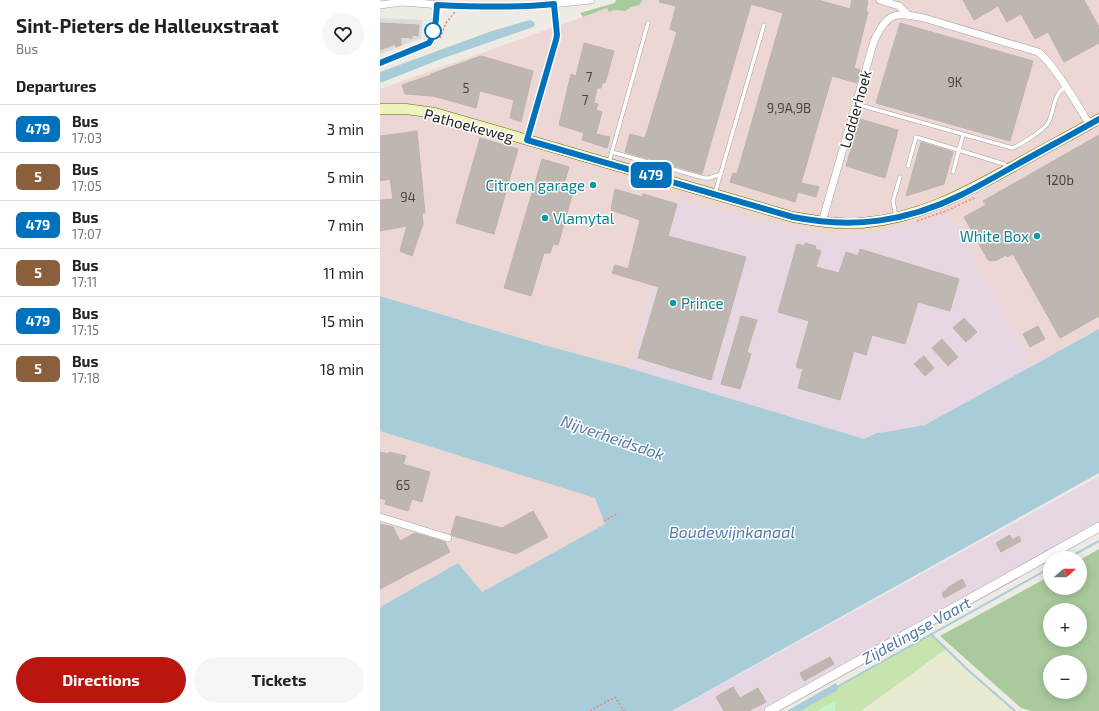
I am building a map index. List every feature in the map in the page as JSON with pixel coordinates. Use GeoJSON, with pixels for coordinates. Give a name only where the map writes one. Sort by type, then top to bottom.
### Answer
{"type":"FeatureCollection","features":[{"type":"Feature","properties":{"kind":"main road","name":"Pathoekeweg"},"geometry":{"type":"LineString","coordinates":[[380,109],[406,109],[435,113],[793,217],[822,222],[844,223],[863,223],[897,218],[943,203],[967,192],[1099,119]]}},
{"type":"Feature","properties":{"kind":"street"},"geometry":{"type":"LineString","coordinates":[[380,5],[389,5],[396,1],[437,5],[497,4],[521,7],[591,0]]}},
{"type":"Feature","properties":{"kind":"street","name":"Lodderhoek"},"geometry":{"type":"LineString","coordinates":[[880,0],[899,6],[908,15]]}},
{"type":"Feature","properties":{"kind":"street"},"geometry":{"type":"LineString","coordinates":[[527,140],[557,35],[554,4]]}},
{"type":"Feature","properties":{"kind":"street"},"geometry":{"type":"LineString","coordinates":[[380,63],[429,43],[436,20],[437,5]]}},
{"type":"Feature","properties":{"kind":"street","name":"Lodderhoek"},"geometry":{"type":"LineString","coordinates":[[822,222],[874,41],[887,21],[894,15],[908,15],[924,18],[1038,52],[1045,58],[1089,124]]}},
{"type":"Feature","properties":{"kind":"street"},"geometry":{"type":"LineString","coordinates":[[380,518],[448,538]]}},
{"type":"Feature","properties":{"kind":"street"},"geometry":{"type":"LineString","coordinates":[[769,711],[1099,527]]}},
{"type":"Feature","properties":{"kind":"lane"},"geometry":{"type":"LineString","coordinates":[[608,163],[648,23]]}},
{"type":"Feature","properties":{"kind":"lane"},"geometry":{"type":"LineString","coordinates":[[715,194],[764,24]]}},
{"type":"Feature","properties":{"kind":"lane"},"geometry":{"type":"LineString","coordinates":[[856,104],[1009,148],[1018,146],[1048,124],[1056,98],[1065,87]]}},
{"type":"Feature","properties":{"kind":"lane"},"geometry":{"type":"LineString","coordinates":[[953,172],[963,135]]}},
{"type":"Feature","properties":{"kind":"lane"},"geometry":{"type":"LineString","coordinates":[[908,166],[916,137],[1004,164],[1009,169]]}},
{"type":"Feature","properties":{"kind":"lane"},"geometry":{"type":"LineString","coordinates":[[612,152],[704,178],[721,174]]}},
{"type":"Feature","properties":{"kind":"lane"},"geometry":{"type":"LineString","coordinates":[[897,218],[893,201],[900,177]]}},
{"type":"Feature","properties":{"kind":"path"},"geometry":{"type":"LineString","coordinates":[[916,222],[946,211],[977,196]]}},
{"type":"Feature","properties":{"kind":"path"},"geometry":{"type":"LineString","coordinates":[[604,521],[618,512]]}},
{"type":"Feature","properties":{"kind":"path"},"geometry":{"type":"LineString","coordinates":[[590,711],[616,697],[624,711]]}},
{"type":"Feature","properties":{"kind":"shaded area"},"geometry":{"type":"Polygon","coordinates":[[[630,0],[1099,0],[1099,329],[925,425],[864,439],[629,368],[537,343],[380,296],[380,89],[630,0]]]}},
{"type":"Feature","properties":{"kind":"shaded area"},"geometry":{"type":"Polygon","coordinates":[[[380,18],[422,20],[421,38],[380,54],[380,18]]]}},
{"type":"Feature","properties":{"kind":"shaded area"},"geometry":{"type":"Polygon","coordinates":[[[679,199],[733,215],[828,238],[890,231],[922,223],[948,214],[1033,367],[925,425],[877,433],[864,439],[629,368],[679,199]]]}},
{"type":"Feature","properties":{"kind":"shaded area"},"geometry":{"type":"Polygon","coordinates":[[[380,431],[595,498],[605,524],[482,592],[458,563],[380,607],[380,431]]]}},
{"type":"Feature","properties":{"kind":"shaded area"},"geometry":{"type":"Polygon","coordinates":[[[1099,476],[1099,533],[1067,551],[1043,551],[1043,565],[781,711],[673,711],[1099,476]]]}},
{"type":"Feature","properties":{"kind":"green space"},"geometry":{"type":"Polygon","coordinates":[[[616,0],[643,0],[639,5],[631,7],[625,11],[614,10],[609,12],[607,8],[583,17],[580,13],[615,3],[616,0]]]}},
{"type":"Feature","properties":{"kind":"green space"},"geometry":{"type":"Polygon","coordinates":[[[1099,549],[1099,711],[1031,711],[1021,708],[940,636],[1043,580],[1043,595],[1087,595],[1087,556],[1099,549]]]}},
{"type":"Feature","properties":{"kind":"green space"},"geometry":{"type":"Polygon","coordinates":[[[931,634],[946,649],[861,711],[792,711],[931,634]]]}},
{"type":"Feature","properties":{"kind":"green space"},"geometry":{"type":"Polygon","coordinates":[[[946,649],[1015,711],[861,711],[946,649]]]}},
{"type":"Feature","properties":{"kind":"green space"},"geometry":{"type":"Polygon","coordinates":[[[835,701],[835,711],[817,711],[835,701]]]}},
{"type":"Feature","properties":{"kind":"water"},"geometry":{"type":"Polygon","coordinates":[[[530,20],[534,22],[535,25],[533,27],[441,59],[380,83],[380,72],[492,31],[530,20]]]}},
{"type":"Feature","properties":{"kind":"water","name":"Boudewijnkanaal"},"geometry":{"type":"Polygon","coordinates":[[[380,296],[537,343],[629,368],[864,439],[877,433],[925,425],[1099,329],[1099,473],[672,711],[380,711],[380,607],[458,563],[482,592],[605,524],[595,498],[380,431],[380,296]]]}},
{"type":"Feature","properties":{"kind":"water"},"geometry":{"type":"Polygon","coordinates":[[[836,683],[838,690],[800,711],[787,711],[836,683]]]}},
{"type":"Feature","properties":{"kind":"building"},"geometry":{"type":"Polygon","coordinates":[[[660,0],[818,0],[850,9],[852,0],[868,1],[866,11],[868,12],[854,68],[860,70],[857,83],[832,76],[801,183],[819,187],[816,197],[798,192],[795,202],[730,182],[733,173],[737,174],[783,13],[751,4],[702,174],[625,152],[630,134],[645,138],[677,32],[670,29],[676,6],[659,2],[660,0]]]}},
{"type":"Feature","properties":{"kind":"building"},"geometry":{"type":"Polygon","coordinates":[[[963,0],[1084,0],[1099,27],[1099,43],[1064,62],[1048,32],[1035,39],[1021,14],[1007,22],[998,6],[974,20],[963,0]]]}},
{"type":"Feature","properties":{"kind":"building"},"geometry":{"type":"Polygon","coordinates":[[[380,23],[419,25],[418,36],[412,35],[412,38],[401,37],[401,45],[396,47],[395,44],[380,50],[380,23]]]}},
{"type":"Feature","properties":{"kind":"building"},"geometry":{"type":"Polygon","coordinates":[[[900,23],[1033,61],[1010,141],[876,103],[900,23]]]}},
{"type":"Feature","properties":{"kind":"building"},"geometry":{"type":"Polygon","coordinates":[[[584,43],[614,51],[605,83],[602,83],[601,88],[597,88],[594,103],[598,104],[596,110],[602,112],[596,134],[610,137],[607,148],[582,140],[584,133],[559,125],[571,74],[576,76],[584,43]]]}},
{"type":"Feature","properties":{"kind":"building"},"geometry":{"type":"Polygon","coordinates":[[[481,56],[533,71],[521,122],[510,118],[514,100],[480,91],[476,108],[433,96],[405,94],[402,85],[481,56]]]}},
{"type":"Feature","properties":{"kind":"building"},"geometry":{"type":"Polygon","coordinates":[[[860,119],[898,130],[885,178],[846,166],[860,119]]]}},
{"type":"Feature","properties":{"kind":"building"},"geometry":{"type":"Polygon","coordinates":[[[417,131],[425,213],[422,213],[423,224],[412,256],[400,251],[407,226],[380,231],[380,200],[393,199],[390,179],[380,181],[380,136],[417,131]]]}},
{"type":"Feature","properties":{"kind":"building","name":"White Box"},"geometry":{"type":"Polygon","coordinates":[[[1099,135],[1099,316],[1060,338],[1013,254],[1007,257],[1006,255],[995,261],[988,260],[964,217],[986,205],[983,201],[1099,135]]]}},
{"type":"Feature","properties":{"kind":"building"},"geometry":{"type":"Polygon","coordinates":[[[480,138],[518,149],[494,234],[456,223],[480,138]]]}},
{"type":"Feature","properties":{"kind":"building"},"geometry":{"type":"Polygon","coordinates":[[[921,142],[953,152],[944,184],[906,196],[921,142]]]}},
{"type":"Feature","properties":{"kind":"building","name":"Vlamytal"},"geometry":{"type":"Polygon","coordinates":[[[542,159],[569,167],[563,188],[573,192],[558,245],[553,244],[550,253],[544,253],[531,296],[504,288],[542,159]]]}},
{"type":"Feature","properties":{"kind":"building"},"geometry":{"type":"Polygon","coordinates":[[[615,189],[642,197],[643,194],[677,204],[668,236],[746,257],[711,380],[638,358],[659,287],[612,273],[615,265],[628,269],[640,220],[611,210],[615,189]]]}},
{"type":"Feature","properties":{"kind":"building"},"geometry":{"type":"Polygon","coordinates":[[[805,243],[816,246],[815,249],[821,251],[816,267],[839,273],[846,252],[858,256],[860,249],[959,279],[950,311],[918,302],[905,344],[872,335],[866,355],[854,351],[840,400],[798,388],[803,369],[796,367],[809,321],[778,312],[797,244],[804,246],[805,243]]]}},
{"type":"Feature","properties":{"kind":"building"},"geometry":{"type":"Polygon","coordinates":[[[741,316],[757,320],[747,352],[751,354],[740,389],[721,384],[741,316]]]}},
{"type":"Feature","properties":{"kind":"building"},"geometry":{"type":"Polygon","coordinates":[[[964,318],[977,332],[966,342],[953,328],[964,318]]]}},
{"type":"Feature","properties":{"kind":"building"},"geometry":{"type":"Polygon","coordinates":[[[1038,326],[1045,339],[1030,347],[1023,334],[1038,326]]]}},
{"type":"Feature","properties":{"kind":"building"},"geometry":{"type":"Polygon","coordinates":[[[942,339],[958,357],[948,366],[932,348],[942,339]]]}},
{"type":"Feature","properties":{"kind":"building"},"geometry":{"type":"Polygon","coordinates":[[[924,356],[934,368],[925,376],[914,364],[924,356]]]}},
{"type":"Feature","properties":{"kind":"building"},"geometry":{"type":"Polygon","coordinates":[[[380,452],[389,454],[389,452],[406,456],[403,464],[430,472],[422,502],[412,499],[408,511],[385,504],[386,500],[380,498],[380,452]]]}},
{"type":"Feature","properties":{"kind":"building"},"geometry":{"type":"Polygon","coordinates":[[[533,511],[548,537],[516,554],[453,536],[451,534],[456,516],[502,528],[533,511]]]}},
{"type":"Feature","properties":{"kind":"building"},"geometry":{"type":"Polygon","coordinates":[[[380,524],[393,527],[400,541],[415,533],[445,542],[450,552],[380,589],[380,524]]]}},
{"type":"Feature","properties":{"kind":"building"},"geometry":{"type":"Polygon","coordinates":[[[1010,535],[1012,540],[1019,536],[1021,541],[1001,552],[996,543],[1010,535]]]}},
{"type":"Feature","properties":{"kind":"building"},"geometry":{"type":"Polygon","coordinates":[[[962,579],[966,586],[944,598],[942,593],[948,589],[947,588],[962,579]]]}},
{"type":"Feature","properties":{"kind":"building"},"geometry":{"type":"Polygon","coordinates":[[[830,657],[834,664],[804,681],[800,673],[830,657]]]}},
{"type":"Feature","properties":{"kind":"building"},"geometry":{"type":"Polygon","coordinates":[[[733,687],[740,698],[758,688],[766,702],[749,711],[724,711],[716,697],[733,687]]]}},
{"type":"Feature","properties":{"kind":"waterway","name":"Zijdelingse Vaart"},"geometry":{"type":"LineString","coordinates":[[1081,551],[1099,541]]}},
{"type":"Feature","properties":{"kind":"waterway","name":"Zijdelingse Vaart"},"geometry":{"type":"LineString","coordinates":[[835,688],[1043,572]]}},
{"type":"Feature","properties":{"kind":"waterway"},"geometry":{"type":"LineString","coordinates":[[931,634],[969,671],[1015,711]]}},
{"type":"Feature","properties":{"kind":"bus line","name":"479"},"geometry":{"type":"LineString","coordinates":[[380,63],[429,43],[436,20],[437,5],[521,7],[554,4],[557,35],[527,140],[793,217],[822,222],[863,223],[900,217],[943,203],[979,186],[1099,119]]}},
{"type":"Feature","properties":{"kind":"place","name":"Citroen garage"},"geometry":{"type":"Point","coordinates":[593,185]}},
{"type":"Feature","properties":{"kind":"place","name":"Vlamytal"},"geometry":{"type":"Point","coordinates":[545,218]}},
{"type":"Feature","properties":{"kind":"place","name":"White Box"},"geometry":{"type":"Point","coordinates":[1037,236]}},
{"type":"Feature","properties":{"kind":"place","name":"Prince"},"geometry":{"type":"Point","coordinates":[673,303]}},
{"type":"Feature","properties":{"kind":"water label","name":"Nijverheidsdok"},"geometry":{"type":"Point","coordinates":[613,437]}}]}
